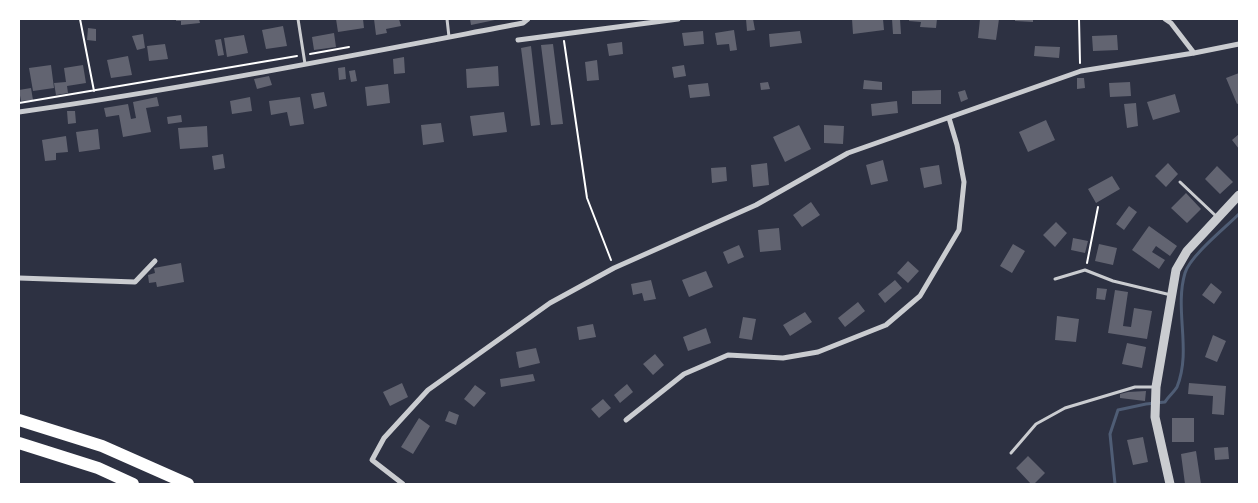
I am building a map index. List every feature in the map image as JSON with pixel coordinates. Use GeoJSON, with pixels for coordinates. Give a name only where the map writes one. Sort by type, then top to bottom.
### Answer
{"type":"FeatureCollection","features":[{"type":"Feature","properties":{"kind":"highway"},"geometry":{"type":"LineString","coordinates":[[19,420],[102,446],[188,484]]}},
{"type":"Feature","properties":{"kind":"highway"},"geometry":{"type":"LineString","coordinates":[[19,443],[98,468],[133,484]]}},
{"type":"Feature","properties":{"kind":"street"},"geometry":{"type":"LineString","coordinates":[[19,112],[96,101],[305,64],[523,23],[528,19]]}},
{"type":"Feature","properties":{"kind":"street"},"geometry":{"type":"LineString","coordinates":[[518,40],[678,19]]}},
{"type":"Feature","properties":{"kind":"street"},"geometry":{"type":"LineString","coordinates":[[1165,19],[1171,23],[1194,53]]}},
{"type":"Feature","properties":{"kind":"street"},"geometry":{"type":"LineString","coordinates":[[403,484],[372,460],[384,438],[428,390],[550,303],[614,268],[756,205],[848,153],[1081,71],[1239,44]]}},
{"type":"Feature","properties":{"kind":"street"},"geometry":{"type":"LineString","coordinates":[[626,420],[684,374],[728,355],[783,358],[818,352],[886,325],[920,296],[959,230],[964,182],[957,145],[948,118]]}},
{"type":"Feature","properties":{"kind":"street"},"geometry":{"type":"LineString","coordinates":[[1170,484],[1156,425],[1155,410],[1156,391],[1176,270],[1187,251],[1239,195]]}},
{"type":"Feature","properties":{"kind":"street"},"geometry":{"type":"LineString","coordinates":[[19,278],[135,282],[155,261]]}},
{"type":"Feature","properties":{"kind":"lane"},"geometry":{"type":"LineString","coordinates":[[298,19],[305,64]]}},
{"type":"Feature","properties":{"kind":"lane"},"geometry":{"type":"LineString","coordinates":[[447,19],[449,37]]}},
{"type":"Feature","properties":{"kind":"lane"},"geometry":{"type":"LineString","coordinates":[[1180,182],[1218,218]]}},
{"type":"Feature","properties":{"kind":"lane"},"geometry":{"type":"LineString","coordinates":[[1055,279],[1085,270],[1112,281],[1171,296]]}},
{"type":"Feature","properties":{"kind":"lane"},"geometry":{"type":"LineString","coordinates":[[1011,453],[1036,424],[1065,408],[1135,387],[1156,391]]}},
{"type":"Feature","properties":{"kind":"path"},"geometry":{"type":"LineString","coordinates":[[80,19],[96,101]]}},
{"type":"Feature","properties":{"kind":"path"},"geometry":{"type":"LineString","coordinates":[[1079,19],[1080,56]]}},
{"type":"Feature","properties":{"kind":"path"},"geometry":{"type":"LineString","coordinates":[[563,34],[587,198],[614,268]]}},
{"type":"Feature","properties":{"kind":"path"},"geometry":{"type":"LineString","coordinates":[[19,102],[352,46]]}},
{"type":"Feature","properties":{"kind":"path"},"geometry":{"type":"LineString","coordinates":[[1085,270],[1098,207]]}},
{"type":"Feature","properties":{"kind":"building"},"geometry":{"type":"Polygon","coordinates":[[[176,19],[199,19],[200,23],[181,25],[181,21],[176,21],[176,19]]]}},
{"type":"Feature","properties":{"kind":"building"},"geometry":{"type":"Polygon","coordinates":[[[336,19],[363,19],[364,28],[338,32],[336,19]]]}},
{"type":"Feature","properties":{"kind":"building"},"geometry":{"type":"Polygon","coordinates":[[[374,19],[399,19],[401,26],[386,29],[387,33],[376,35],[374,19]]]}},
{"type":"Feature","properties":{"kind":"building"},"geometry":{"type":"Polygon","coordinates":[[[470,19],[495,19],[495,20],[471,25],[470,19]]]}},
{"type":"Feature","properties":{"kind":"building"},"geometry":{"type":"Polygon","coordinates":[[[746,19],[753,19],[755,30],[747,31],[746,19]]]}},
{"type":"Feature","properties":{"kind":"building"},"geometry":{"type":"Polygon","coordinates":[[[852,19],[883,19],[884,30],[853,34],[852,19]]]}},
{"type":"Feature","properties":{"kind":"building"},"geometry":{"type":"Polygon","coordinates":[[[892,19],[900,19],[901,34],[893,34],[892,19]]]}},
{"type":"Feature","properties":{"kind":"building"},"geometry":{"type":"Polygon","coordinates":[[[909,19],[937,19],[936,28],[920,27],[921,22],[909,21],[909,19]]]}},
{"type":"Feature","properties":{"kind":"building"},"geometry":{"type":"Polygon","coordinates":[[[980,19],[999,19],[996,40],[978,38],[980,19]]]}},
{"type":"Feature","properties":{"kind":"building"},"geometry":{"type":"Polygon","coordinates":[[[1015,19],[1033,19],[1033,22],[1015,21],[1015,19]]]}},
{"type":"Feature","properties":{"kind":"building"},"geometry":{"type":"Polygon","coordinates":[[[283,26],[287,46],[266,49],[262,30],[283,26]]]}},
{"type":"Feature","properties":{"kind":"building"},"geometry":{"type":"Polygon","coordinates":[[[88,28],[96,29],[96,41],[87,40],[88,28]]]}},
{"type":"Feature","properties":{"kind":"building"},"geometry":{"type":"Polygon","coordinates":[[[734,30],[737,50],[730,51],[729,44],[717,45],[715,33],[734,30]]]}},
{"type":"Feature","properties":{"kind":"building"},"geometry":{"type":"Polygon","coordinates":[[[703,31],[704,44],[684,46],[682,33],[703,31]]]}},
{"type":"Feature","properties":{"kind":"building"},"geometry":{"type":"Polygon","coordinates":[[[800,31],[802,43],[770,47],[769,34],[800,31]]]}},
{"type":"Feature","properties":{"kind":"building"},"geometry":{"type":"Polygon","coordinates":[[[334,33],[336,47],[314,50],[312,37],[334,33]]]}},
{"type":"Feature","properties":{"kind":"building"},"geometry":{"type":"Polygon","coordinates":[[[143,34],[145,48],[137,50],[132,36],[143,34]]]}},
{"type":"Feature","properties":{"kind":"building"},"geometry":{"type":"Polygon","coordinates":[[[244,35],[248,53],[227,57],[224,38],[244,35]]]}},
{"type":"Feature","properties":{"kind":"building"},"geometry":{"type":"Polygon","coordinates":[[[1117,35],[1118,50],[1093,51],[1092,36],[1117,35]]]}},
{"type":"Feature","properties":{"kind":"building"},"geometry":{"type":"Polygon","coordinates":[[[221,39],[224,55],[218,56],[215,40],[221,39]]]}},
{"type":"Feature","properties":{"kind":"building"},"geometry":{"type":"Polygon","coordinates":[[[622,42],[623,54],[609,56],[607,44],[622,42]]]}},
{"type":"Feature","properties":{"kind":"building"},"geometry":{"type":"Polygon","coordinates":[[[165,44],[168,59],[149,61],[147,46],[165,44]]]}},
{"type":"Feature","properties":{"kind":"building"},"geometry":{"type":"Polygon","coordinates":[[[553,44],[563,124],[551,125],[541,45],[553,44]]]}},
{"type":"Feature","properties":{"kind":"building"},"geometry":{"type":"Polygon","coordinates":[[[531,46],[540,125],[531,126],[521,48],[531,46]]]}},
{"type":"Feature","properties":{"kind":"building"},"geometry":{"type":"Polygon","coordinates":[[[1035,46],[1060,47],[1059,58],[1034,56],[1035,46]]]}},
{"type":"Feature","properties":{"kind":"building"},"geometry":{"type":"Polygon","coordinates":[[[128,56],[132,75],[111,78],[107,60],[128,56]]]}},
{"type":"Feature","properties":{"kind":"building"},"geometry":{"type":"Polygon","coordinates":[[[404,57],[405,73],[394,74],[393,59],[404,57]]]}},
{"type":"Feature","properties":{"kind":"building"},"geometry":{"type":"Polygon","coordinates":[[[597,60],[599,80],[587,81],[585,62],[597,60]]]}},
{"type":"Feature","properties":{"kind":"building"},"geometry":{"type":"Polygon","coordinates":[[[51,65],[54,88],[33,91],[29,68],[51,65]]]}},
{"type":"Feature","properties":{"kind":"building"},"geometry":{"type":"Polygon","coordinates":[[[83,65],[86,83],[67,86],[68,93],[56,95],[54,83],[66,82],[64,68],[83,65]]]}},
{"type":"Feature","properties":{"kind":"building"},"geometry":{"type":"Polygon","coordinates":[[[684,65],[686,76],[674,78],[672,67],[684,65]]]}},
{"type":"Feature","properties":{"kind":"building"},"geometry":{"type":"Polygon","coordinates":[[[498,66],[499,86],[467,88],[466,69],[498,66]]]}},
{"type":"Feature","properties":{"kind":"building"},"geometry":{"type":"Polygon","coordinates":[[[345,67],[346,79],[339,80],[338,68],[345,67]]]}},
{"type":"Feature","properties":{"kind":"building"},"geometry":{"type":"Polygon","coordinates":[[[355,70],[357,81],[351,82],[349,71],[355,70]]]}},
{"type":"Feature","properties":{"kind":"building"},"geometry":{"type":"Polygon","coordinates":[[[1239,73],[1239,103],[1237,104],[1226,78],[1239,73]]]}},
{"type":"Feature","properties":{"kind":"building"},"geometry":{"type":"Polygon","coordinates":[[[269,76],[272,85],[257,89],[254,79],[269,76]]]}},
{"type":"Feature","properties":{"kind":"building"},"geometry":{"type":"Polygon","coordinates":[[[1077,78],[1084,78],[1085,88],[1077,89],[1077,78]]]}},
{"type":"Feature","properties":{"kind":"building"},"geometry":{"type":"Polygon","coordinates":[[[864,80],[882,82],[882,90],[863,89],[864,80]]]}},
{"type":"Feature","properties":{"kind":"building"},"geometry":{"type":"Polygon","coordinates":[[[768,82],[770,89],[761,90],[760,83],[768,82]]]}},
{"type":"Feature","properties":{"kind":"building"},"geometry":{"type":"Polygon","coordinates":[[[1130,82],[1131,96],[1110,97],[1109,83],[1130,82]]]}},
{"type":"Feature","properties":{"kind":"building"},"geometry":{"type":"Polygon","coordinates":[[[708,83],[710,96],[690,98],[688,85],[708,83]]]}},
{"type":"Feature","properties":{"kind":"building"},"geometry":{"type":"Polygon","coordinates":[[[388,84],[390,103],[367,106],[365,87],[388,84]]]}},
{"type":"Feature","properties":{"kind":"building"},"geometry":{"type":"Polygon","coordinates":[[[31,88],[33,100],[21,101],[19,90],[31,88]]]}},
{"type":"Feature","properties":{"kind":"building"},"geometry":{"type":"Polygon","coordinates":[[[941,90],[941,104],[912,104],[912,91],[941,90]]]}},
{"type":"Feature","properties":{"kind":"building"},"geometry":{"type":"Polygon","coordinates":[[[965,90],[968,99],[961,102],[958,92],[965,90]]]}},
{"type":"Feature","properties":{"kind":"building"},"geometry":{"type":"Polygon","coordinates":[[[324,92],[327,106],[314,109],[311,94],[324,92]]]}},
{"type":"Feature","properties":{"kind":"building"},"geometry":{"type":"Polygon","coordinates":[[[1175,94],[1180,112],[1153,120],[1147,102],[1175,94]]]}},
{"type":"Feature","properties":{"kind":"building"},"geometry":{"type":"Polygon","coordinates":[[[157,97],[159,106],[146,108],[151,132],[123,137],[119,115],[106,117],[104,108],[128,104],[131,119],[136,118],[133,102],[157,97]]]}},
{"type":"Feature","properties":{"kind":"building"},"geometry":{"type":"Polygon","coordinates":[[[250,97],[252,111],[232,114],[230,101],[250,97]]]}},
{"type":"Feature","properties":{"kind":"building"},"geometry":{"type":"Polygon","coordinates":[[[300,97],[304,124],[290,126],[287,112],[271,115],[269,101],[300,97]]]}},
{"type":"Feature","properties":{"kind":"building"},"geometry":{"type":"Polygon","coordinates":[[[897,101],[898,113],[872,116],[871,104],[897,101]]]}},
{"type":"Feature","properties":{"kind":"building"},"geometry":{"type":"Polygon","coordinates":[[[1136,103],[1138,126],[1127,128],[1124,104],[1136,103]]]}},
{"type":"Feature","properties":{"kind":"building"},"geometry":{"type":"Polygon","coordinates":[[[67,111],[75,111],[76,123],[68,124],[67,111]]]}},
{"type":"Feature","properties":{"kind":"building"},"geometry":{"type":"Polygon","coordinates":[[[504,112],[507,132],[473,136],[470,116],[504,112]]]}},
{"type":"Feature","properties":{"kind":"building"},"geometry":{"type":"Polygon","coordinates":[[[181,115],[182,122],[168,124],[167,117],[181,115]]]}},
{"type":"Feature","properties":{"kind":"building"},"geometry":{"type":"Polygon","coordinates":[[[1046,120],[1055,140],[1028,152],[1019,132],[1046,120]]]}},
{"type":"Feature","properties":{"kind":"building"},"geometry":{"type":"Polygon","coordinates":[[[441,123],[444,142],[423,145],[421,125],[441,123]]]}},
{"type":"Feature","properties":{"kind":"building"},"geometry":{"type":"Polygon","coordinates":[[[799,125],[811,149],[785,162],[773,137],[799,125]]]}},
{"type":"Feature","properties":{"kind":"building"},"geometry":{"type":"Polygon","coordinates":[[[824,125],[844,126],[843,144],[824,143],[824,125]]]}},
{"type":"Feature","properties":{"kind":"building"},"geometry":{"type":"Polygon","coordinates":[[[207,126],[208,147],[180,149],[178,128],[207,126]]]}},
{"type":"Feature","properties":{"kind":"building"},"geometry":{"type":"Polygon","coordinates":[[[98,129],[100,149],[79,152],[76,132],[98,129]]]}},
{"type":"Feature","properties":{"kind":"building"},"geometry":{"type":"Polygon","coordinates":[[[1239,134],[1239,149],[1232,140],[1239,134]]]}},
{"type":"Feature","properties":{"kind":"building"},"geometry":{"type":"Polygon","coordinates":[[[66,136],[68,152],[56,153],[56,160],[45,161],[42,140],[66,136]]]}},
{"type":"Feature","properties":{"kind":"building"},"geometry":{"type":"Polygon","coordinates":[[[223,154],[225,168],[214,170],[212,156],[223,154]]]}},
{"type":"Feature","properties":{"kind":"building"},"geometry":{"type":"Polygon","coordinates":[[[883,160],[888,181],[871,185],[866,165],[883,160]]]}},
{"type":"Feature","properties":{"kind":"building"},"geometry":{"type":"Polygon","coordinates":[[[767,163],[769,185],[753,187],[751,165],[767,163]]]}},
{"type":"Feature","properties":{"kind":"building"},"geometry":{"type":"Polygon","coordinates":[[[1168,163],[1178,174],[1166,187],[1155,176],[1168,163]]]}},
{"type":"Feature","properties":{"kind":"building"},"geometry":{"type":"Polygon","coordinates":[[[939,165],[942,184],[924,188],[920,168],[939,165]]]}},
{"type":"Feature","properties":{"kind":"building"},"geometry":{"type":"Polygon","coordinates":[[[1217,166],[1233,182],[1220,194],[1205,179],[1217,166]]]}},
{"type":"Feature","properties":{"kind":"building"},"geometry":{"type":"Polygon","coordinates":[[[726,167],[727,181],[712,183],[711,168],[726,167]]]}},
{"type":"Feature","properties":{"kind":"building"},"geometry":{"type":"Polygon","coordinates":[[[1112,176],[1120,189],[1096,203],[1088,189],[1112,176]]]}},
{"type":"Feature","properties":{"kind":"building"},"geometry":{"type":"Polygon","coordinates":[[[1186,193],[1201,209],[1187,223],[1171,208],[1186,193]]]}},
{"type":"Feature","properties":{"kind":"building"},"geometry":{"type":"Polygon","coordinates":[[[811,202],[820,215],[802,227],[793,215],[811,202]]]}},
{"type":"Feature","properties":{"kind":"building"},"geometry":{"type":"Polygon","coordinates":[[[1129,206],[1137,212],[1124,230],[1116,224],[1129,206]]]}},
{"type":"Feature","properties":{"kind":"building"},"geometry":{"type":"Polygon","coordinates":[[[1056,222],[1067,233],[1055,247],[1043,235],[1056,222]]]}},
{"type":"Feature","properties":{"kind":"building"},"geometry":{"type":"Polygon","coordinates":[[[1149,226],[1177,246],[1170,256],[1156,246],[1152,252],[1165,260],[1159,269],[1132,250],[1149,226]]]}},
{"type":"Feature","properties":{"kind":"building"},"geometry":{"type":"Polygon","coordinates":[[[779,228],[781,250],[760,252],[758,230],[779,228]]]}},
{"type":"Feature","properties":{"kind":"building"},"geometry":{"type":"Polygon","coordinates":[[[1073,238],[1088,241],[1085,253],[1071,250],[1073,238]]]}},
{"type":"Feature","properties":{"kind":"building"},"geometry":{"type":"Polygon","coordinates":[[[1013,244],[1025,251],[1012,273],[1000,266],[1013,244]]]}},
{"type":"Feature","properties":{"kind":"building"},"geometry":{"type":"Polygon","coordinates":[[[1099,244],[1117,248],[1113,265],[1095,261],[1099,244]]]}},
{"type":"Feature","properties":{"kind":"building"},"geometry":{"type":"Polygon","coordinates":[[[739,245],[744,257],[728,264],[723,252],[739,245]]]}},
{"type":"Feature","properties":{"kind":"building"},"geometry":{"type":"Polygon","coordinates":[[[908,261],[919,271],[908,283],[897,273],[908,261]]]}},
{"type":"Feature","properties":{"kind":"building"},"geometry":{"type":"Polygon","coordinates":[[[181,263],[184,282],[157,287],[156,282],[149,283],[148,275],[155,273],[154,268],[181,263]]]}},
{"type":"Feature","properties":{"kind":"building"},"geometry":{"type":"Polygon","coordinates":[[[706,271],[713,287],[689,297],[682,280],[706,271]]]}},
{"type":"Feature","properties":{"kind":"building"},"geometry":{"type":"Polygon","coordinates":[[[651,280],[656,299],[644,301],[642,293],[633,295],[631,284],[651,280]]]}},
{"type":"Feature","properties":{"kind":"building"},"geometry":{"type":"Polygon","coordinates":[[[895,280],[902,288],[885,303],[878,294],[895,280]]]}},
{"type":"Feature","properties":{"kind":"building"},"geometry":{"type":"Polygon","coordinates":[[[1211,283],[1222,292],[1214,304],[1202,295],[1211,283]]]}},
{"type":"Feature","properties":{"kind":"building"},"geometry":{"type":"Polygon","coordinates":[[[1097,288],[1107,289],[1105,300],[1096,299],[1097,288]]]}},
{"type":"Feature","properties":{"kind":"building"},"geometry":{"type":"Polygon","coordinates":[[[1115,290],[1128,292],[1123,326],[1131,327],[1134,308],[1152,311],[1147,339],[1108,333],[1115,290]]]}},
{"type":"Feature","properties":{"kind":"building"},"geometry":{"type":"Polygon","coordinates":[[[858,302],[865,311],[845,327],[838,318],[858,302]]]}},
{"type":"Feature","properties":{"kind":"building"},"geometry":{"type":"Polygon","coordinates":[[[805,312],[812,322],[790,336],[783,325],[805,312]]]}},
{"type":"Feature","properties":{"kind":"building"},"geometry":{"type":"Polygon","coordinates":[[[1057,316],[1079,319],[1076,342],[1055,340],[1057,316]]]}},
{"type":"Feature","properties":{"kind":"building"},"geometry":{"type":"Polygon","coordinates":[[[743,317],[756,319],[752,340],[739,338],[743,317]]]}},
{"type":"Feature","properties":{"kind":"building"},"geometry":{"type":"Polygon","coordinates":[[[593,324],[596,337],[579,340],[577,327],[593,324]]]}},
{"type":"Feature","properties":{"kind":"building"},"geometry":{"type":"Polygon","coordinates":[[[706,328],[711,343],[688,351],[683,337],[706,328]]]}},
{"type":"Feature","properties":{"kind":"building"},"geometry":{"type":"Polygon","coordinates":[[[1213,335],[1226,341],[1217,362],[1205,357],[1213,335]]]}},
{"type":"Feature","properties":{"kind":"building"},"geometry":{"type":"Polygon","coordinates":[[[1127,343],[1146,347],[1142,368],[1122,364],[1127,343]]]}},
{"type":"Feature","properties":{"kind":"building"},"geometry":{"type":"Polygon","coordinates":[[[536,348],[540,363],[519,368],[516,352],[536,348]]]}},
{"type":"Feature","properties":{"kind":"building"},"geometry":{"type":"Polygon","coordinates":[[[655,354],[664,365],[653,375],[643,364],[655,354]]]}},
{"type":"Feature","properties":{"kind":"building"},"geometry":{"type":"Polygon","coordinates":[[[533,374],[535,381],[501,387],[500,379],[533,374]]]}},
{"type":"Feature","properties":{"kind":"building"},"geometry":{"type":"Polygon","coordinates":[[[402,383],[408,397],[390,406],[383,392],[402,383]]]}},
{"type":"Feature","properties":{"kind":"building"},"geometry":{"type":"Polygon","coordinates":[[[1189,383],[1226,386],[1224,415],[1212,414],[1213,396],[1188,394],[1189,383]]]}},
{"type":"Feature","properties":{"kind":"building"},"geometry":{"type":"Polygon","coordinates":[[[627,384],[633,392],[620,403],[614,395],[627,384]]]}},
{"type":"Feature","properties":{"kind":"building"},"geometry":{"type":"Polygon","coordinates":[[[475,385],[486,393],[474,407],[464,399],[475,385]]]}},
{"type":"Feature","properties":{"kind":"building"},"geometry":{"type":"Polygon","coordinates":[[[1146,391],[1145,401],[1120,398],[1120,394],[1146,391]]]}},
{"type":"Feature","properties":{"kind":"building"},"geometry":{"type":"Polygon","coordinates":[[[603,399],[611,408],[599,418],[591,409],[603,399]]]}},
{"type":"Feature","properties":{"kind":"building"},"geometry":{"type":"Polygon","coordinates":[[[449,411],[459,415],[456,425],[445,421],[449,411]]]}},
{"type":"Feature","properties":{"kind":"building"},"geometry":{"type":"Polygon","coordinates":[[[419,418],[430,426],[413,454],[401,447],[419,418]]]}},
{"type":"Feature","properties":{"kind":"building"},"geometry":{"type":"Polygon","coordinates":[[[1172,418],[1194,418],[1194,442],[1172,442],[1172,418]]]}},
{"type":"Feature","properties":{"kind":"building"},"geometry":{"type":"Polygon","coordinates":[[[1143,437],[1148,462],[1133,465],[1127,440],[1143,437]]]}},
{"type":"Feature","properties":{"kind":"building"},"geometry":{"type":"Polygon","coordinates":[[[1228,447],[1229,459],[1215,460],[1214,448],[1228,447]]]}},
{"type":"Feature","properties":{"kind":"building"},"geometry":{"type":"Polygon","coordinates":[[[1196,451],[1201,484],[1185,484],[1181,454],[1196,451]]]}},
{"type":"Feature","properties":{"kind":"building"},"geometry":{"type":"Polygon","coordinates":[[[1028,456],[1045,473],[1034,484],[1031,484],[1016,468],[1028,456]]]}},
{"type":"Feature","properties":{"kind":"waterway"},"geometry":{"type":"LineString","coordinates":[[1115,484],[1110,434],[1118,410],[1165,402],[1177,387],[1183,359],[1181,301],[1185,273],[1188,266],[1201,250],[1239,214]]}}]}
